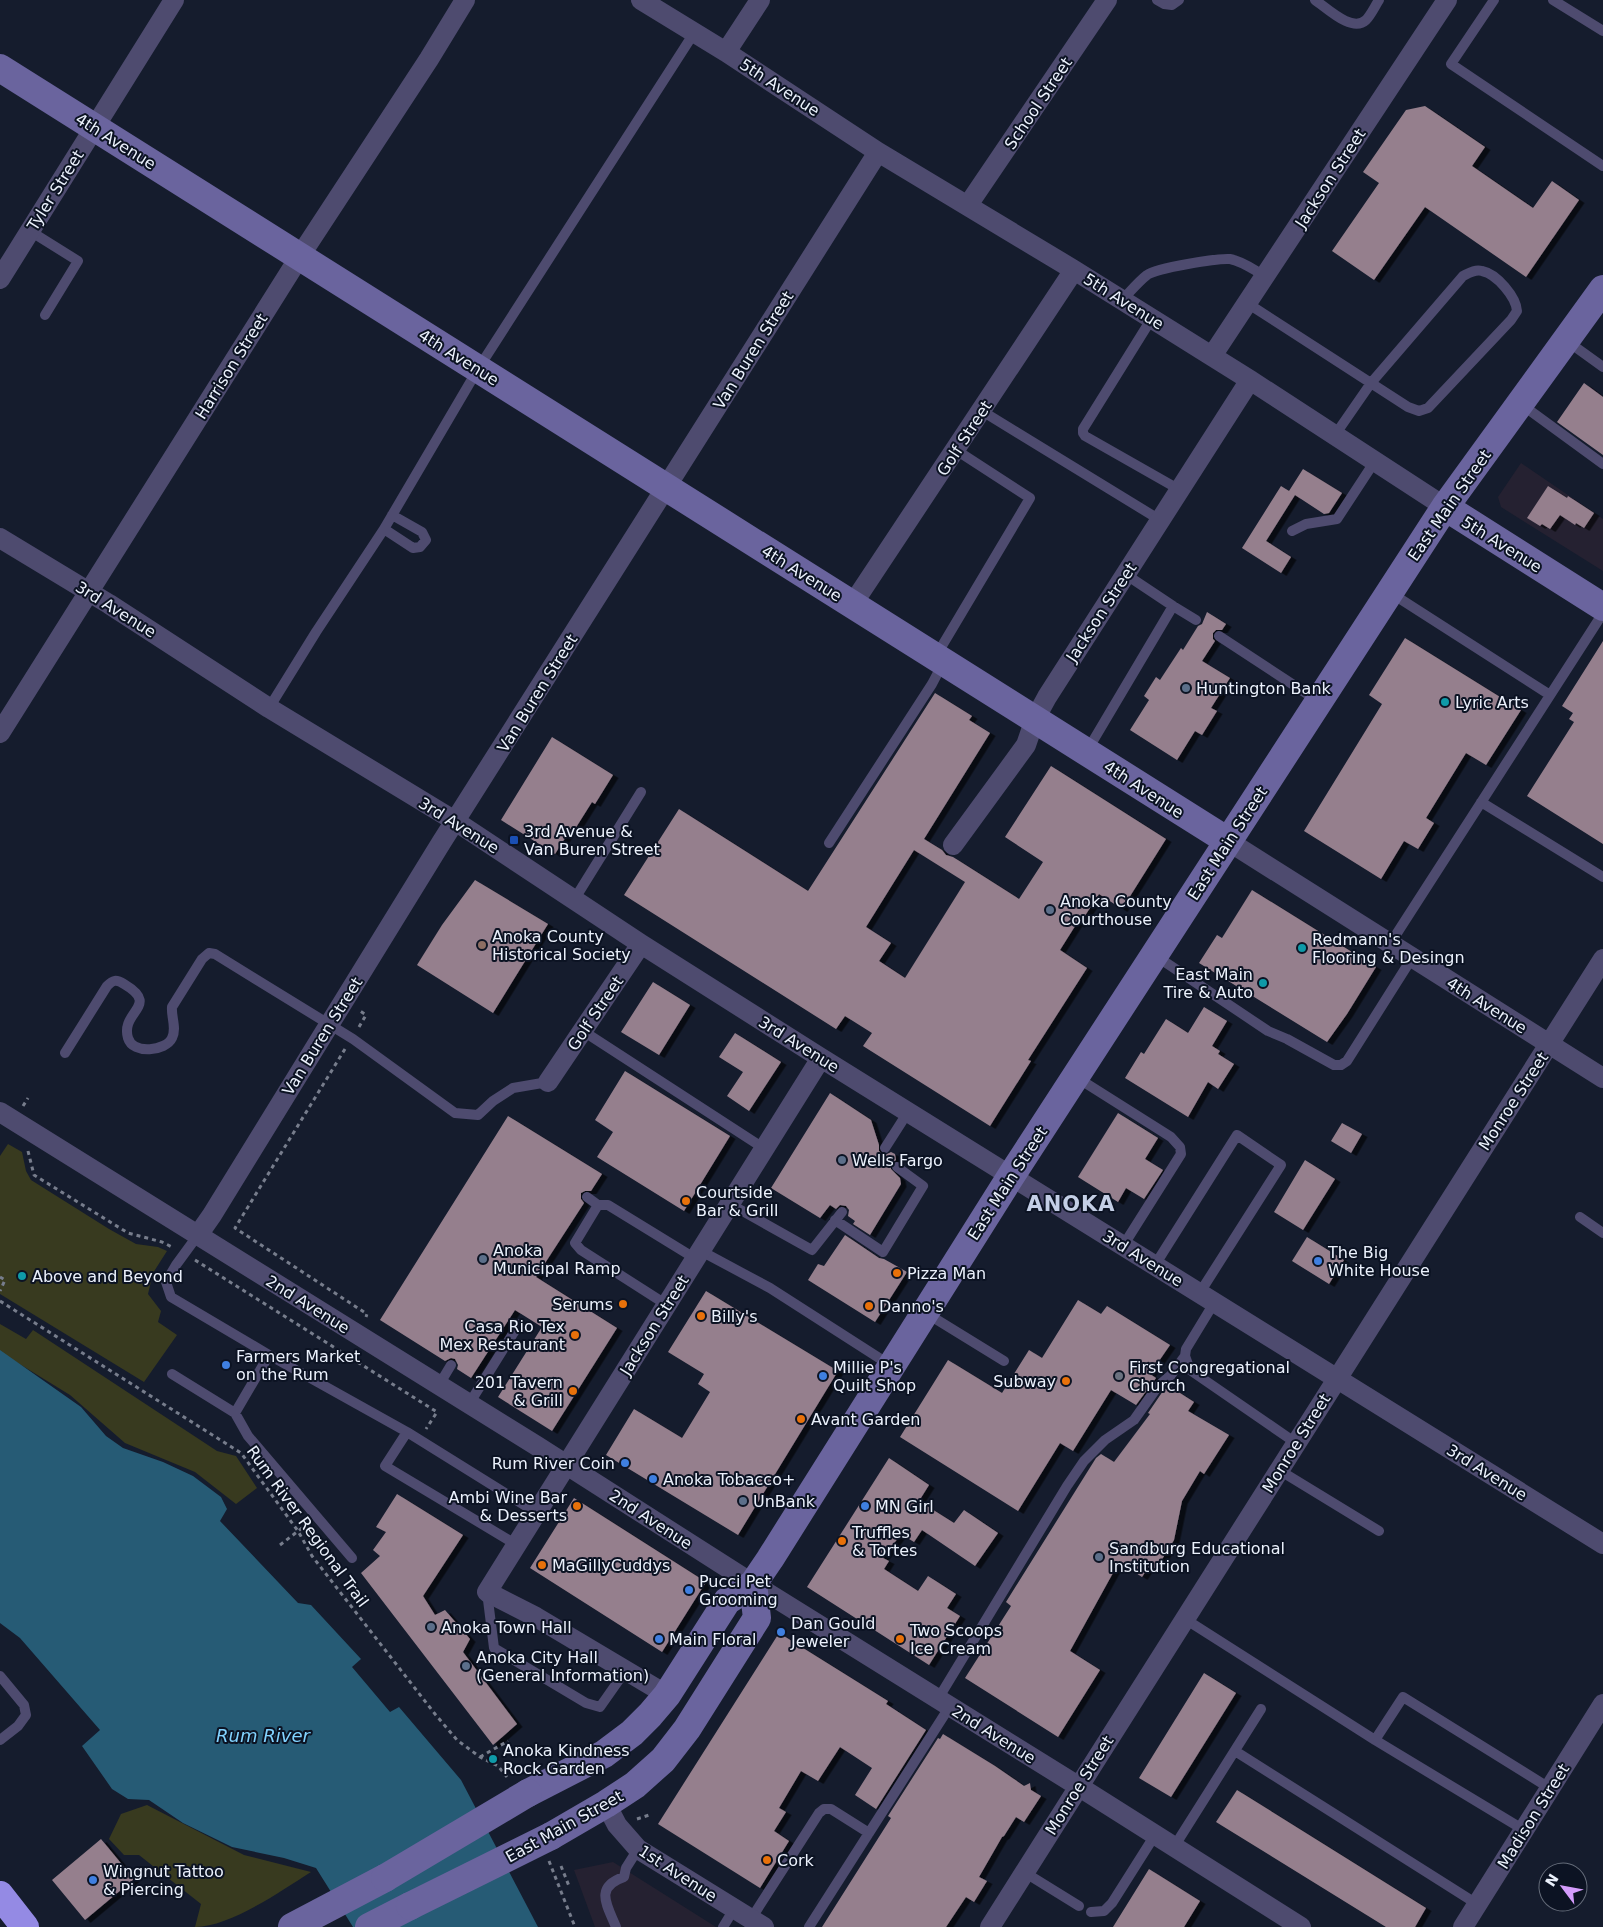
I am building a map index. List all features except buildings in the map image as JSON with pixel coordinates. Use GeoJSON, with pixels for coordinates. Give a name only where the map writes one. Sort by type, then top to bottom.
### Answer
{"type":"FeatureCollection","features":[{"type":"Feature","properties":{"kind":"highway"},"geometry":{"type":"LineString","coordinates":[[0,1895],[25,1927]]}},
{"type":"Feature","properties":{"kind":"main road","name":"4th Avenue"},"geometry":{"type":"LineString","coordinates":[[0,68],[1228,841]]}},
{"type":"Feature","properties":{"kind":"main road","name":"East Main Street"},"geometry":{"type":"LineString","coordinates":[[292,1927],[386,1878],[528,1793],[604,1754],[632,1733],[667,1695],[727,1601],[752,1584],[1011,1176],[1445,507],[1603,289]]}},
{"type":"Feature","properties":{"kind":"main road","name":"5th Avenue"},"geometry":{"type":"LineString","coordinates":[[1445,507],[1603,608]]}},
{"type":"Feature","properties":{"kind":"main road","name":"East Main Street"},"geometry":{"type":"LineString","coordinates":[[369,1927],[410,1906],[550,1848],[606,1804],[635,1785],[663,1760],[687,1729],[756,1618],[752,1584]]}},
{"type":"Feature","properties":{"kind":"street","name":"Tyler Street"},"geometry":{"type":"LineString","coordinates":[[0,279],[174,0]]}},
{"type":"Feature","properties":{"kind":"street","name":"Harrison Street"},"geometry":{"type":"LineString","coordinates":[[0,734],[300,256],[466,0]]}},
{"type":"Feature","properties":{"kind":"street","name":"5th Avenue"},"geometry":{"type":"LineString","coordinates":[[641,0],[726,52],[878,152],[1152,318],[1445,507]]}},
{"type":"Feature","properties":{"kind":"street"},"geometry":{"type":"LineString","coordinates":[[726,52],[760,0]]}},
{"type":"Feature","properties":{"kind":"street","name":"School Street"},"geometry":{"type":"LineString","coordinates":[[968,205],[1107,0]]}},
{"type":"Feature","properties":{"kind":"street","name":"Jackson Street"},"geometry":{"type":"LineString","coordinates":[[1212,356],[1447,0]]}},
{"type":"Feature","properties":{"kind":"street","name":"Van Buren Street"},"geometry":{"type":"LineString","coordinates":[[198,1235],[455,821],[878,152]]}},
{"type":"Feature","properties":{"kind":"street","name":"Golf Street"},"geometry":{"type":"LineString","coordinates":[[852,605],[1074,270]]}},
{"type":"Feature","properties":{"kind":"street","name":"Jackson Street"},"geometry":{"type":"LineString","coordinates":[[953,845],[1026,745],[1035,719],[1047,697],[1250,380]]}},
{"type":"Feature","properties":{"kind":"street","name":"3rd Avenue"},"geometry":{"type":"LineString","coordinates":[[0,538],[89,592],[269,708],[455,821],[641,944],[821,1058],[1336,1380],[1603,1544]]}},
{"type":"Feature","properties":{"kind":"street","name":"4th Avenue"},"geometry":{"type":"LineString","coordinates":[[1228,841],[1603,1078]]}},
{"type":"Feature","properties":{"kind":"street","name":"Golf Street"},"geometry":{"type":"LineString","coordinates":[[548,1082],[641,944]]}},
{"type":"Feature","properties":{"kind":"street","name":"Monroe Street"},"geometry":{"type":"LineString","coordinates":[[990,1927],[1603,959]]}},
{"type":"Feature","properties":{"kind":"street","name":"Jackson Street"},"geometry":{"type":"LineString","coordinates":[[487,1592],[821,1058]]}},
{"type":"Feature","properties":{"kind":"street","name":"2nd Avenue"},"geometry":{"type":"LineString","coordinates":[[0,1112],[566,1464],[752,1584],[1301,1927]]}},
{"type":"Feature","properties":{"kind":"street"},"geometry":{"type":"LineString","coordinates":[[487,1592],[536,1617],[667,1695]]}},
{"type":"Feature","properties":{"kind":"street","name":"Madison Street"},"geometry":{"type":"LineString","coordinates":[[1463,1927],[1603,1704]]}},
{"type":"Feature","properties":{"kind":"street","name":"1st Avenue"},"geometry":{"type":"LineString","coordinates":[[606,1804],[617,1825],[638,1849],[749,1918]]}},
{"type":"Feature","properties":{"kind":"lane"},"geometry":{"type":"LineString","coordinates":[[1157,0],[1164,4],[1172,5],[1179,0]]}},
{"type":"Feature","properties":{"kind":"lane"},"geometry":{"type":"LineString","coordinates":[[1315,0],[1346,22],[1355,25],[1365,21],[1379,0]]}},
{"type":"Feature","properties":{"kind":"lane"},"geometry":{"type":"LineString","coordinates":[[1494,0],[1451,64],[1603,166]]}},
{"type":"Feature","properties":{"kind":"lane"},"geometry":{"type":"LineString","coordinates":[[1554,0],[1603,31]]}},
{"type":"Feature","properties":{"kind":"lane"},"geometry":{"type":"LineString","coordinates":[[269,708],[316,632],[384,529],[478,369],[694,33]]}},
{"type":"Feature","properties":{"kind":"lane"},"geometry":{"type":"LineString","coordinates":[[30,231],[78,262],[45,315]]}},
{"type":"Feature","properties":{"kind":"lane"},"geometry":{"type":"LineString","coordinates":[[1122,300],[1146,276],[1154,272],[1201,262],[1228,259],[1237,261],[1265,276]]}},
{"type":"Feature","properties":{"kind":"lane"},"geometry":{"type":"LineString","coordinates":[[1247,303],[1371,383],[1408,407],[1419,411],[1428,408],[1511,320],[1518,311],[1516,302],[1500,282],[1491,275],[1481,270],[1472,271],[1464,276],[1371,383],[1335,436]]}},
{"type":"Feature","properties":{"kind":"lane"},"geometry":{"type":"LineString","coordinates":[[1152,318],[1083,429],[1083,433],[1085,436],[1180,490]]}},
{"type":"Feature","properties":{"kind":"lane"},"geometry":{"type":"LineString","coordinates":[[1566,340],[1603,367]]}},
{"type":"Feature","properties":{"kind":"lane"},"geometry":{"type":"LineString","coordinates":[[1520,403],[1603,464]]}},
{"type":"Feature","properties":{"kind":"lane"},"geometry":{"type":"LineString","coordinates":[[982,411],[1160,520]]}},
{"type":"Feature","properties":{"kind":"lane"},"geometry":{"type":"LineString","coordinates":[[829,843],[932,684],[940,659],[1030,498],[956,450]]}},
{"type":"Feature","properties":{"kind":"lane"},"geometry":{"type":"LineString","coordinates":[[1292,531],[1306,524],[1337,519],[1375,462]]}},
{"type":"Feature","properties":{"kind":"lane"},"geometry":{"type":"LineString","coordinates":[[384,529],[413,548],[420,548],[426,540],[422,532],[392,515]]}},
{"type":"Feature","properties":{"kind":"lane"},"geometry":{"type":"LineString","coordinates":[[1125,574],[1196,620]]}},
{"type":"Feature","properties":{"kind":"lane"},"geometry":{"type":"LineString","coordinates":[[1390,592],[1550,695]]}},
{"type":"Feature","properties":{"kind":"lane"},"geometry":{"type":"LineString","coordinates":[[1086,752],[1173,606]]}},
{"type":"Feature","properties":{"kind":"lane"},"geometry":{"type":"LineString","coordinates":[[1390,944],[1603,613]]}},
{"type":"Feature","properties":{"kind":"lane"},"geometry":{"type":"LineString","coordinates":[[1219,636],[1319,701]]}},
{"type":"Feature","properties":{"kind":"lane"},"geometry":{"type":"LineString","coordinates":[[574,900],[641,792]]}},
{"type":"Feature","properties":{"kind":"lane"},"geometry":{"type":"LineString","coordinates":[[1481,802],[1603,877]]}},
{"type":"Feature","properties":{"kind":"lane"},"geometry":{"type":"LineString","coordinates":[[66,1053],[107,986],[113,981],[118,980],[140,996],[140,1002],[127,1026],[128,1039],[134,1047],[142,1050],[165,1045],[172,1039],[175,1028],[171,1015],[172,1007],[202,959],[209,953],[215,954],[329,1024],[456,1113],[478,1115],[493,1101],[513,1088],[548,1082]]}},
{"type":"Feature","properties":{"kind":"lane"},"geometry":{"type":"LineString","coordinates":[[1155,956],[1268,1031],[1287,1038],[1334,1065],[1341,1065],[1347,1061],[1412,958]]}},
{"type":"Feature","properties":{"kind":"lane"},"geometry":{"type":"LineString","coordinates":[[583,1031],[765,1149]]}},
{"type":"Feature","properties":{"kind":"lane"},"geometry":{"type":"LineString","coordinates":[[1076,1076],[1171,1137],[1180,1147],[1181,1154],[1123,1246]]}},
{"type":"Feature","properties":{"kind":"lane"},"geometry":{"type":"LineString","coordinates":[[884,1148],[908,1112]]}},
{"type":"Feature","properties":{"kind":"lane"},"geometry":{"type":"LineString","coordinates":[[1155,1266],[1237,1135],[1281,1165],[1207,1298],[1186,1349],[1185,1356],[1190,1370],[1296,1442]]}},
{"type":"Feature","properties":{"kind":"lane"},"geometry":{"type":"LineString","coordinates":[[730,1204],[812,1250],[838,1216],[883,1252],[923,1186],[898,1167]]}},
{"type":"Feature","properties":{"kind":"lane"},"geometry":{"type":"LineString","coordinates":[[587,1197],[598,1205],[608,1205],[699,1255],[770,1288],[891,1365]]}},
{"type":"Feature","properties":{"kind":"lane"},"geometry":{"type":"LineString","coordinates":[[598,1205],[575,1243],[581,1250],[667,1305]]}},
{"type":"Feature","properties":{"kind":"lane"},"geometry":{"type":"LineString","coordinates":[[1580,1217],[1603,1233]]}},
{"type":"Feature","properties":{"kind":"lane"},"geometry":{"type":"LineString","coordinates":[[198,1235],[166,1282],[171,1297],[269,1355],[420,1439],[537,1512]]}},
{"type":"Feature","properties":{"kind":"lane"},"geometry":{"type":"LineString","coordinates":[[925,1312],[1004,1361]]}},
{"type":"Feature","properties":{"kind":"lane"},"geometry":{"type":"LineString","coordinates":[[469,1404],[519,1324]]}},
{"type":"Feature","properties":{"kind":"lane"},"geometry":{"type":"LineString","coordinates":[[236,1413],[269,1355]]}},
{"type":"Feature","properties":{"kind":"lane"},"geometry":{"type":"LineString","coordinates":[[809,1927],[869,1833],[1066,1486],[1084,1461],[1105,1440],[1134,1420],[1158,1386],[1171,1375],[1185,1356]]}},
{"type":"Feature","properties":{"kind":"lane"},"geometry":{"type":"LineString","coordinates":[[438,1385],[451,1365]]}},
{"type":"Feature","properties":{"kind":"lane"},"geometry":{"type":"LineString","coordinates":[[172,1374],[236,1413],[248,1436],[352,1558]]}},
{"type":"Feature","properties":{"kind":"lane"},"geometry":{"type":"LineString","coordinates":[[407,1432],[386,1466],[517,1545]]}},
{"type":"Feature","properties":{"kind":"lane"},"geometry":{"type":"LineString","coordinates":[[1279,1470],[1378,1531]]}},
{"type":"Feature","properties":{"kind":"lane"},"geometry":{"type":"LineString","coordinates":[[487,1592],[494,1648],[586,1703],[600,1707],[626,1670]]}},
{"type":"Feature","properties":{"kind":"lane"},"geometry":{"type":"LineString","coordinates":[[1185,1619],[1375,1740],[1524,1830]]}},
{"type":"Feature","properties":{"kind":"lane"},"geometry":{"type":"LineString","coordinates":[[0,1676],[24,1705],[26,1715],[18,1726],[0,1740]]}},
{"type":"Feature","properties":{"kind":"lane"},"geometry":{"type":"LineString","coordinates":[[1375,1740],[1403,1697],[1551,1789]]}},
{"type":"Feature","properties":{"kind":"lane"},"geometry":{"type":"LineString","coordinates":[[1174,1847],[1261,1709]]}},
{"type":"Feature","properties":{"kind":"lane"},"geometry":{"type":"LineString","coordinates":[[1235,1751],[1477,1904]]}},
{"type":"Feature","properties":{"kind":"lane"},"geometry":{"type":"LineString","coordinates":[[723,1927],[749,1918],[819,1813],[824,1809],[831,1809],[869,1833]]}},
{"type":"Feature","properties":{"kind":"lane"},"geometry":{"type":"LineString","coordinates":[[1091,1912],[1104,1911],[1112,1903],[1155,1835]]}},
{"type":"Feature","properties":{"kind":"lane"},"geometry":{"type":"LineString","coordinates":[[616,1927],[604,1897],[608,1886],[615,1880],[624,1877],[626,1868],[638,1849]]}},
{"type":"Feature","properties":{"kind":"lane"},"geometry":{"type":"LineString","coordinates":[[1024,1872],[1079,1906]]}},
{"type":"Feature","properties":{"kind":"path"},"geometry":{"type":"LineString","coordinates":[[344,1051],[235,1228],[368,1314]]}},
{"type":"Feature","properties":{"kind":"path"},"geometry":{"type":"LineString","coordinates":[[26,1146],[34,1175],[128,1233],[162,1242]]}},
{"type":"Feature","properties":{"kind":"path"},"geometry":{"type":"LineString","coordinates":[[200,1264],[437,1412],[420,1439]]}},
{"type":"Feature","properties":{"kind":"path"},"geometry":{"type":"LineString","coordinates":[[0,1277],[5,1280],[0,1291]]}},
{"type":"Feature","properties":{"kind":"path","name":"Rum River Regional Trail"},"geometry":{"type":"LineString","coordinates":[[0,1301],[241,1453],[298,1531],[312,1556],[429,1708],[457,1740],[480,1757],[498,1766],[507,1777]]}},
{"type":"Feature","properties":{"kind":"path"},"geometry":{"type":"LineString","coordinates":[[280,1545],[298,1531]]}},
{"type":"Feature","properties":{"kind":"path"},"geometry":{"type":"LineString","coordinates":[[480,1757],[508,1741]]}},
{"type":"Feature","properties":{"kind":"path"},"geometry":{"type":"LineString","coordinates":[[550,1848],[575,1927]]}},
{"type":"Feature","properties":{"kind":"path"},"geometry":{"type":"LineString","coordinates":[[562,1866],[569,1886]]}},
{"type":"Feature","properties":{"kind":"shaded area"},"geometry":{"type":"Polygon","coordinates":[[[1521,463],[1603,519],[1603,571],[1501,507],[1498,497],[1521,463]]]}},
{"type":"Feature","properties":{"kind":"shaded area"},"geometry":{"type":"Polygon","coordinates":[[[613,1862],[716,1927],[595,1927],[574,1870],[613,1862]]]}},
{"type":"Feature","properties":{"kind":"green space"},"geometry":{"type":"Polygon","coordinates":[[[8,1144],[22,1152],[26,1171],[31,1180],[136,1244],[158,1247],[167,1251],[153,1273],[148,1294],[161,1311],[158,1322],[177,1335],[144,1382],[0,1294],[0,1156],[8,1144]]]}},
{"type":"Feature","properties":{"kind":"green space"},"geometry":{"type":"Polygon","coordinates":[[[0,1324],[26,1339],[33,1330],[217,1451],[236,1456],[257,1488],[236,1504],[195,1472],[125,1443],[70,1395],[0,1352],[0,1324]]]}},
{"type":"Feature","properties":{"kind":"green space"},"geometry":{"type":"Polygon","coordinates":[[[147,1805],[244,1855],[311,1872],[239,1915],[224,1921],[195,1927],[201,1904],[139,1855],[124,1855],[109,1839],[121,1814],[147,1805]]]}},
{"type":"Feature","properties":{"kind":"water","name":"Rum River"},"geometry":{"type":"Polygon","coordinates":[[[0,1350],[81,1407],[106,1436],[123,1448],[163,1462],[193,1476],[221,1497],[227,1509],[220,1521],[298,1603],[311,1605],[361,1659],[352,1667],[390,1712],[399,1707],[461,1780],[538,1927],[353,1927],[316,1868],[284,1858],[232,1847],[183,1823],[149,1800],[128,1799],[112,1789],[82,1746],[100,1730],[20,1638],[0,1623],[0,1350]]]}},
{"type":"Feature","properties":{"kind":"place","name":"Huntington Bank"},"geometry":{"type":"Point","coordinates":[1186,688]}},
{"type":"Feature","properties":{"kind":"place","name":"Lyric Arts"},"geometry":{"type":"Point","coordinates":[1445,702]}},
{"type":"Feature","properties":{"kind":"place","name":"3rd Avenue & Van Buren Street"},"geometry":{"type":"Point","coordinates":[514,840]}},
{"type":"Feature","properties":{"kind":"place","name":"Anoka County Courthouse"},"geometry":{"type":"Point","coordinates":[1050,910]}},
{"type":"Feature","properties":{"kind":"place","name":"Anoka County Historical Society"},"geometry":{"type":"Point","coordinates":[482,945]}},
{"type":"Feature","properties":{"kind":"place","name":"Redmann's Flooring & Desingn"},"geometry":{"type":"Point","coordinates":[1302,948]}},
{"type":"Feature","properties":{"kind":"place","name":"East Main Tire & Auto"},"geometry":{"type":"Point","coordinates":[1263,983]}},
{"type":"Feature","properties":{"kind":"place","name":"Wells Fargo"},"geometry":{"type":"Point","coordinates":[842,1160]}},
{"type":"Feature","properties":{"kind":"place","name":"Courtside Bar & Grill"},"geometry":{"type":"Point","coordinates":[686,1201]}},
{"type":"Feature","properties":{"kind":"place","name":"Anoka Municipal Ramp"},"geometry":{"type":"Point","coordinates":[483,1259]}},
{"type":"Feature","properties":{"kind":"place","name":"The Big White House"},"geometry":{"type":"Point","coordinates":[1318,1261]}},
{"type":"Feature","properties":{"kind":"place","name":"Pizza Man"},"geometry":{"type":"Point","coordinates":[897,1273]}},
{"type":"Feature","properties":{"kind":"place","name":"Above and Beyond"},"geometry":{"type":"Point","coordinates":[22,1276]}},
{"type":"Feature","properties":{"kind":"place","name":"Serums"},"geometry":{"type":"Point","coordinates":[623,1304]}},
{"type":"Feature","properties":{"kind":"place","name":"Danno's"},"geometry":{"type":"Point","coordinates":[869,1306]}},
{"type":"Feature","properties":{"kind":"place","name":"Billy's"},"geometry":{"type":"Point","coordinates":[701,1316]}},
{"type":"Feature","properties":{"kind":"place","name":"Casa Rio Tex Mex Restaurant"},"geometry":{"type":"Point","coordinates":[575,1335]}},
{"type":"Feature","properties":{"kind":"place","name":"Farmers Market on the Rum"},"geometry":{"type":"Point","coordinates":[226,1365]}},
{"type":"Feature","properties":{"kind":"place","name":"Millie P's Quilt Shop"},"geometry":{"type":"Point","coordinates":[823,1376]}},
{"type":"Feature","properties":{"kind":"place","name":"First Congregational Church"},"geometry":{"type":"Point","coordinates":[1119,1376]}},
{"type":"Feature","properties":{"kind":"place","name":"Subway"},"geometry":{"type":"Point","coordinates":[1066,1381]}},
{"type":"Feature","properties":{"kind":"place","name":"201 Tavern & Grill"},"geometry":{"type":"Point","coordinates":[573,1391]}},
{"type":"Feature","properties":{"kind":"place","name":"Avant Garden"},"geometry":{"type":"Point","coordinates":[801,1419]}},
{"type":"Feature","properties":{"kind":"place","name":"Rum River Coin"},"geometry":{"type":"Point","coordinates":[625,1463]}},
{"type":"Feature","properties":{"kind":"place","name":"Anoka Tobacco+"},"geometry":{"type":"Point","coordinates":[653,1479]}},
{"type":"Feature","properties":{"kind":"place","name":"UnBank"},"geometry":{"type":"Point","coordinates":[743,1501]}},
{"type":"Feature","properties":{"kind":"place","name":"Ambi Wine Bar & Desserts"},"geometry":{"type":"Point","coordinates":[577,1506]}},
{"type":"Feature","properties":{"kind":"place","name":"MN Girl"},"geometry":{"type":"Point","coordinates":[865,1506]}},
{"type":"Feature","properties":{"kind":"place","name":"Truffles & Tortes"},"geometry":{"type":"Point","coordinates":[842,1541]}},
{"type":"Feature","properties":{"kind":"place","name":"Sandburg Educational Institution"},"geometry":{"type":"Point","coordinates":[1099,1557]}},
{"type":"Feature","properties":{"kind":"place","name":"MaGillyCuddys"},"geometry":{"type":"Point","coordinates":[542,1565]}},
{"type":"Feature","properties":{"kind":"place","name":"Pucci Pet Grooming"},"geometry":{"type":"Point","coordinates":[689,1590]}},
{"type":"Feature","properties":{"kind":"place","name":"Anoka Town Hall"},"geometry":{"type":"Point","coordinates":[431,1627]}},
{"type":"Feature","properties":{"kind":"place","name":"Dan Gould Jeweler"},"geometry":{"type":"Point","coordinates":[781,1632]}},
{"type":"Feature","properties":{"kind":"place","name":"Main Floral"},"geometry":{"type":"Point","coordinates":[659,1639]}},
{"type":"Feature","properties":{"kind":"place","name":"Two Scoops Ice Cream"},"geometry":{"type":"Point","coordinates":[900,1639]}},
{"type":"Feature","properties":{"kind":"place","name":"Anoka City Hall (General Information)"},"geometry":{"type":"Point","coordinates":[466,1666]}},
{"type":"Feature","properties":{"kind":"place","name":"Anoka Kindness Rock Garden"},"geometry":{"type":"Point","coordinates":[493,1759]}},
{"type":"Feature","properties":{"kind":"place","name":"Cork"},"geometry":{"type":"Point","coordinates":[767,1860]}},
{"type":"Feature","properties":{"kind":"place","name":"Wingnut Tattoo & Piercing"},"geometry":{"type":"Point","coordinates":[93,1880]}},
{"type":"Feature","properties":{"kind":"district","name":"ANOKA"},"geometry":{"type":"Point","coordinates":[1071,1204]}}]}
